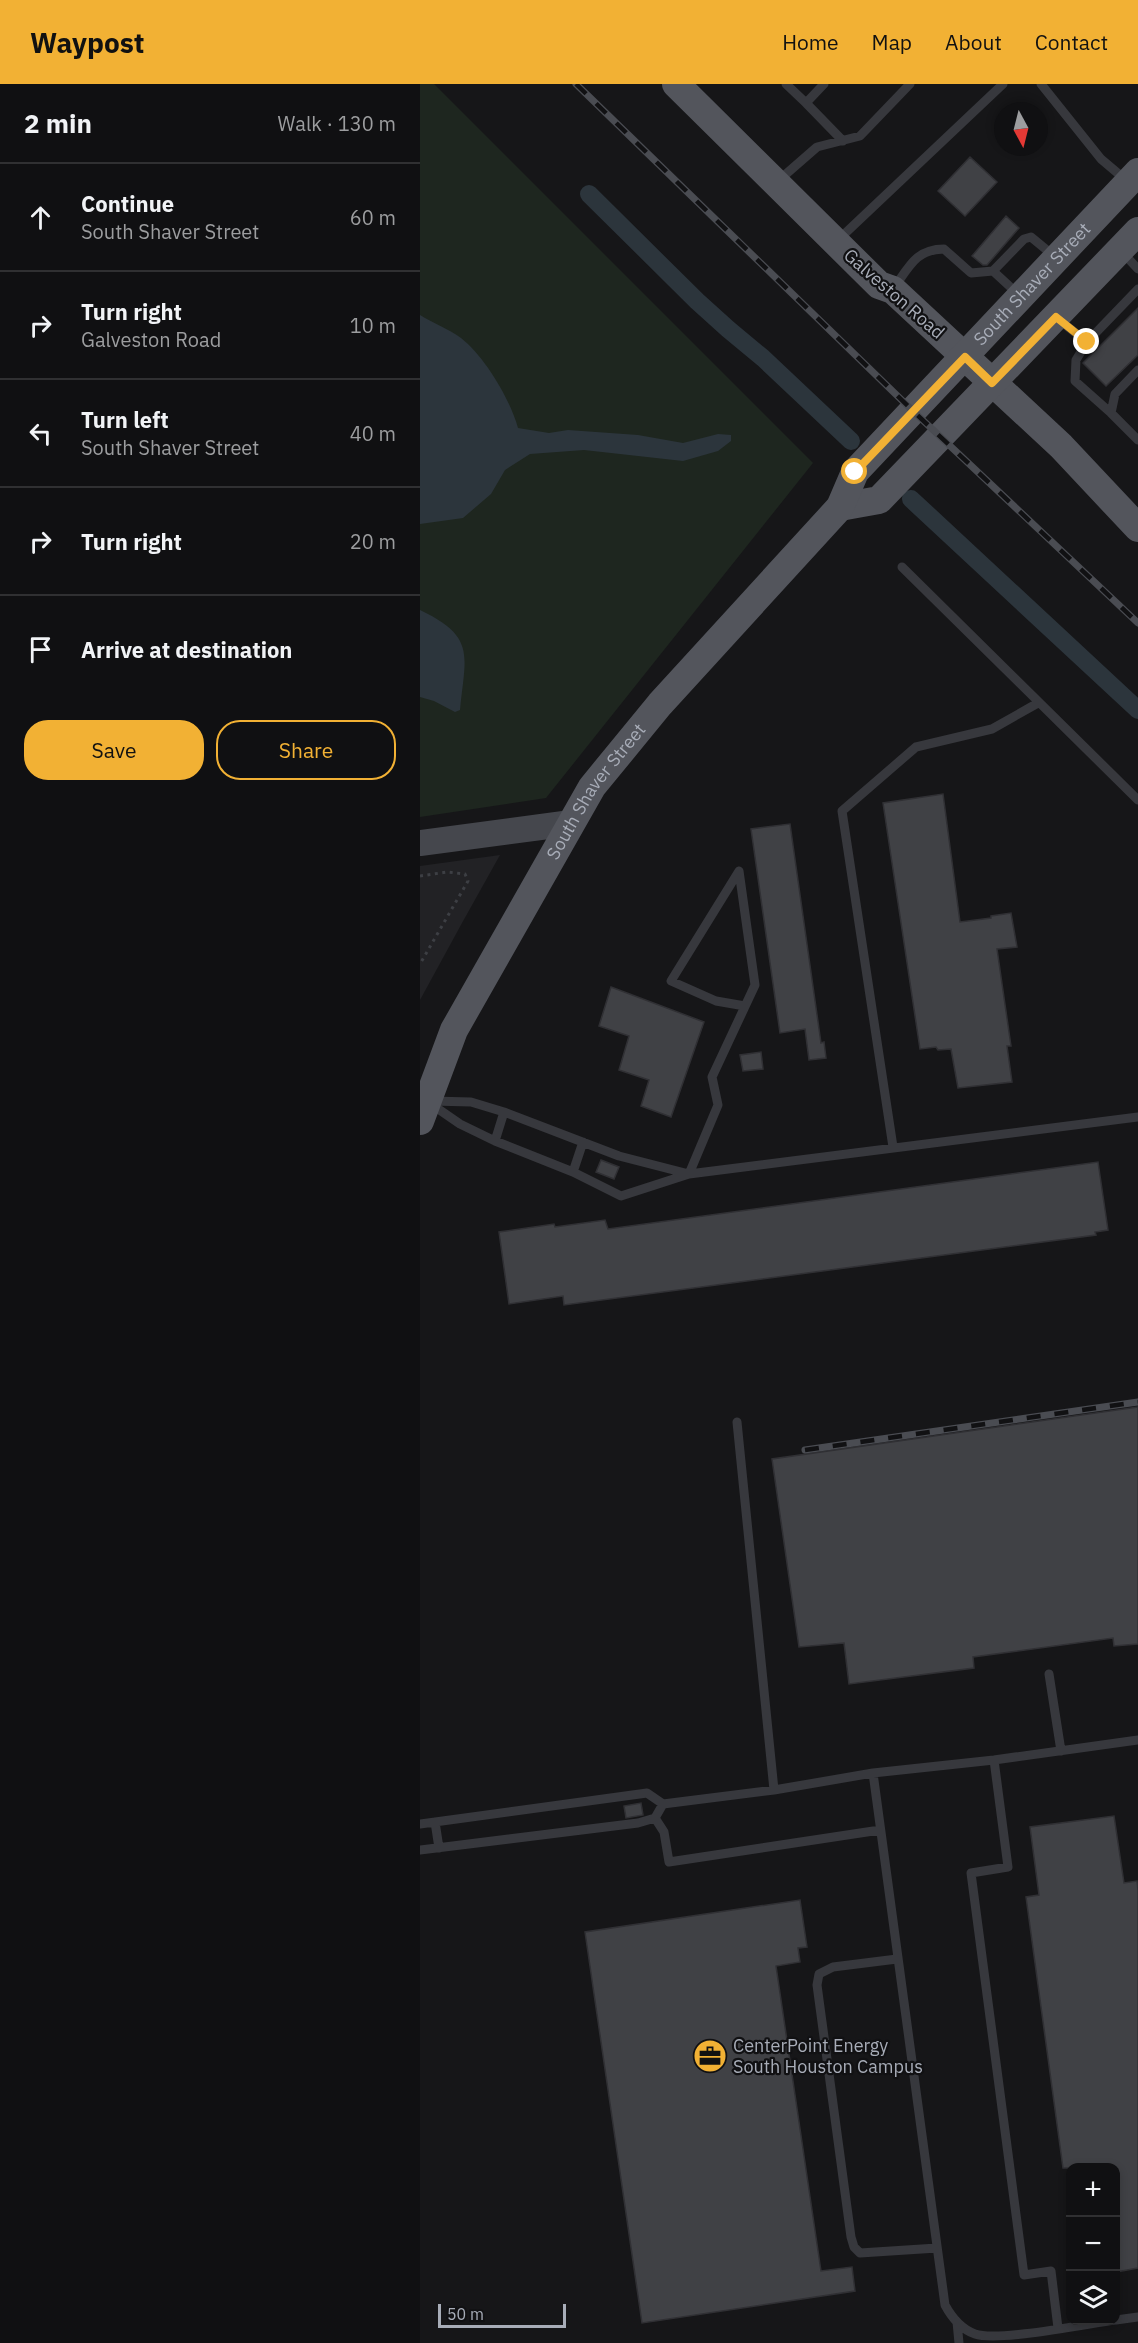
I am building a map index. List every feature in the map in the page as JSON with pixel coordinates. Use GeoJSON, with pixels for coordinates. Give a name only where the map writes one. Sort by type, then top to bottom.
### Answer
{"type":"FeatureCollection","features":[{"type":"Feature","properties":{"kind":"main road","name":"Galveston Road"},"geometry":{"type":"LineString","coordinates":[[676,84],[879,285],[893,290],[1061,446],[1136,521]]}},
{"type":"Feature","properties":{"kind":"main road","name":"South Shaver Street"},"geometry":{"type":"LineString","coordinates":[[424,1111],[454,1030],[592,787],[660,704],[840,507],[855,472],[1133,177]]}},
{"type":"Feature","properties":{"kind":"main road"},"geometry":{"type":"LineString","coordinates":[[840,507],[879,500],[1056,317],[1132,250]]}},
{"type":"Feature","properties":{"kind":"main road"},"geometry":{"type":"LineString","coordinates":[[420,843],[571,823]]}},
{"type":"Feature","properties":{"kind":"lane"},"geometry":{"type":"LineString","coordinates":[[786,84],[843,141]]}},
{"type":"Feature","properties":{"kind":"lane"},"geometry":{"type":"LineString","coordinates":[[806,103],[824,84]]}},
{"type":"Feature","properties":{"kind":"lane"},"geometry":{"type":"LineString","coordinates":[[776,183],[817,147],[860,136],[910,84]]}},
{"type":"Feature","properties":{"kind":"lane"},"geometry":{"type":"LineString","coordinates":[[836,242],[1004,84]]}},
{"type":"Feature","properties":{"kind":"lane"},"geometry":{"type":"LineString","coordinates":[[1041,84],[1101,159],[1133,177]]}},
{"type":"Feature","properties":{"kind":"lane"},"geometry":{"type":"LineString","coordinates":[[893,290],[917,256],[933,249],[944,249],[971,273],[993,271],[1024,239],[1031,237],[1057,258]]}},
{"type":"Feature","properties":{"kind":"lane"},"geometry":{"type":"LineString","coordinates":[[993,271],[1021,296]]}},
{"type":"Feature","properties":{"kind":"lane"},"geometry":{"type":"LineString","coordinates":[[1138,289],[1087,342],[1076,360],[1075,381],[1138,440]]}},
{"type":"Feature","properties":{"kind":"lane"},"geometry":{"type":"LineString","coordinates":[[1056,317],[1087,342]]}},
{"type":"Feature","properties":{"kind":"lane"},"geometry":{"type":"LineString","coordinates":[[1111,413],[1115,394],[1138,370]]}},
{"type":"Feature","properties":{"kind":"lane"},"geometry":{"type":"LineString","coordinates":[[902,567],[1138,800]]}},
{"type":"Feature","properties":{"kind":"lane"},"geometry":{"type":"LineString","coordinates":[[892,1147],[842,810],[916,747],[992,729],[1038,703]]}},
{"type":"Feature","properties":{"kind":"lane"},"geometry":{"type":"LineString","coordinates":[[689,1174],[718,1104],[712,1077],[755,985],[740,871],[671,981],[716,1001],[745,1006]]}},
{"type":"Feature","properties":{"kind":"lane"},"geometry":{"type":"LineString","coordinates":[[424,1111],[471,1102],[504,1112],[619,1156],[689,1174]]}},
{"type":"Feature","properties":{"kind":"lane"},"geometry":{"type":"LineString","coordinates":[[424,1111],[573,1172],[621,1196],[689,1174],[1138,1117]]}},
{"type":"Feature","properties":{"kind":"lane"},"geometry":{"type":"LineString","coordinates":[[495,1141],[504,1112]]}},
{"type":"Feature","properties":{"kind":"lane"},"geometry":{"type":"LineString","coordinates":[[573,1172],[583,1142]]}},
{"type":"Feature","properties":{"kind":"lane"},"geometry":{"type":"LineString","coordinates":[[737,1422],[774,1790]]}},
{"type":"Feature","properties":{"kind":"lane"},"geometry":{"type":"LineString","coordinates":[[1049,1674],[1061,1751]]}},
{"type":"Feature","properties":{"kind":"lane"},"geometry":{"type":"LineString","coordinates":[[420,1824],[646,1793],[663,1804],[774,1790],[873,1773],[1138,1742]]}},
{"type":"Feature","properties":{"kind":"lane"},"geometry":{"type":"LineString","coordinates":[[994,1760],[1008,1867],[971,1873],[1024,2276],[1050,2271],[1058,2328]]}},
{"type":"Feature","properties":{"kind":"lane"},"geometry":{"type":"LineString","coordinates":[[873,1773],[945,2305],[964,2329],[978,2335],[1011,2334],[1079,2325]]}},
{"type":"Feature","properties":{"kind":"lane"},"geometry":{"type":"LineString","coordinates":[[420,1850],[638,1823],[655,1818],[663,1804]]}},
{"type":"Feature","properties":{"kind":"lane"},"geometry":{"type":"LineString","coordinates":[[655,1818],[664,1832],[669,1862],[880,1830]]}},
{"type":"Feature","properties":{"kind":"lane"},"geometry":{"type":"LineString","coordinates":[[435,1822],[438,1848]]}},
{"type":"Feature","properties":{"kind":"lane"},"geometry":{"type":"LineString","coordinates":[[897,1959],[833,1967],[819,1974],[817,1985],[851,2237],[854,2247],[860,2253],[867,2254],[937,2248]]}},
{"type":"Feature","properties":{"kind":"lane"},"geometry":{"type":"LineString","coordinates":[[1120,2319],[1138,2317]]}},
{"type":"Feature","properties":{"kind":"lane"},"geometry":{"type":"LineString","coordinates":[[957,2322],[959,2343]]}},
{"type":"Feature","properties":{"kind":"path"},"geometry":{"type":"LineString","coordinates":[[420,876],[447,872],[465,874],[468,881],[420,964]]}},
{"type":"Feature","properties":{"kind":"shaded area"},"geometry":{"type":"Polygon","coordinates":[[[420,84],[434,84],[813,463],[546,798],[420,817],[420,84]]]}},
{"type":"Feature","properties":{"kind":"shaded area"},"geometry":{"type":"Polygon","coordinates":[[[420,315],[461,338],[479,356],[503,392],[518,428],[549,433],[568,430],[638,435],[683,443],[718,434],[731,435],[731,441],[718,451],[683,461],[584,450],[530,454],[505,470],[491,494],[463,518],[420,524],[420,315]]]}},
{"type":"Feature","properties":{"kind":"shaded area"},"geometry":{"type":"Polygon","coordinates":[[[420,610],[451,629],[459,639],[463,650],[465,662],[460,710],[455,712],[434,701],[420,697],[420,610]]]}},
{"type":"Feature","properties":{"kind":"shaded area"},"geometry":{"type":"Polygon","coordinates":[[[500,855],[462,923],[420,1000],[420,866],[500,855]]]}},
{"type":"Feature","properties":{"kind":"building"},"geometry":{"type":"Polygon","coordinates":[[[970,157],[997,182],[965,216],[938,191],[970,157]]]}},
{"type":"Feature","properties":{"kind":"building"},"geometry":{"type":"Polygon","coordinates":[[[1006,216],[1019,228],[987,265],[983,265],[972,256],[1006,216]]]}},
{"type":"Feature","properties":{"kind":"building"},"geometry":{"type":"Polygon","coordinates":[[[1138,308],[1138,355],[1106,386],[1083,363],[1138,308]]]}},
{"type":"Feature","properties":{"kind":"building"},"geometry":{"type":"Polygon","coordinates":[[[943,794],[960,922],[1011,913],[1017,947],[997,949],[1011,1046],[1007,1046],[1012,1082],[958,1088],[951,1049],[938,1050],[936,1047],[920,1049],[883,803],[943,794]]]}},
{"type":"Feature","properties":{"kind":"building"},"geometry":{"type":"Polygon","coordinates":[[[790,824],[821,1043],[824,1042],[826,1058],[809,1060],[805,1029],[780,1033],[751,829],[790,824]]]}},
{"type":"Feature","properties":{"kind":"building"},"geometry":{"type":"Polygon","coordinates":[[[611,987],[704,1022],[671,1117],[641,1106],[649,1080],[619,1070],[629,1036],[599,1026],[611,987]]]}},
{"type":"Feature","properties":{"kind":"building"},"geometry":{"type":"Polygon","coordinates":[[[761,1052],[763,1069],[743,1071],[740,1055],[761,1052]]]}},
{"type":"Feature","properties":{"kind":"building"},"geometry":{"type":"Polygon","coordinates":[[[601,1160],[619,1167],[614,1179],[596,1172],[601,1160]]]}},
{"type":"Feature","properties":{"kind":"building"},"geometry":{"type":"Polygon","coordinates":[[[1098,1162],[1108,1230],[1095,1232],[1096,1235],[564,1305],[563,1296],[509,1304],[499,1232],[605,1220],[608,1229],[1098,1162]]]}},
{"type":"Feature","properties":{"kind":"building"},"geometry":{"type":"Polygon","coordinates":[[[1138,1407],[1138,1644],[1114,1646],[1113,1638],[973,1657],[974,1668],[849,1684],[844,1643],[799,1647],[772,1459],[1138,1407]]]}},
{"type":"Feature","properties":{"kind":"building"},"geometry":{"type":"Polygon","coordinates":[[[641,1803],[643,1815],[626,1818],[624,1806],[641,1803]]]}},
{"type":"Feature","properties":{"kind":"building"},"geometry":{"type":"Polygon","coordinates":[[[1114,1816],[1124,1883],[1137,1881],[1138,2268],[1120,2271],[1120,2163],[1066,2163],[1066,2168],[1063,2168],[1026,1897],[1039,1895],[1030,1827],[1114,1816]]]}},
{"type":"Feature","properties":{"kind":"building"},"geometry":{"type":"Polygon","coordinates":[[[800,1900],[807,1947],[798,1948],[800,1962],[776,1966],[821,2271],[852,2267],[855,2291],[642,2323],[585,1932],[800,1900]]]}},
{"type":"Feature","properties":{"kind":"waterway"},"geometry":{"type":"LineString","coordinates":[[589,194],[697,301],[763,358],[851,441]]}},
{"type":"Feature","properties":{"kind":"waterway"},"geometry":{"type":"LineString","coordinates":[[911,499],[1138,710]]}},
{"type":"Feature","properties":{"kind":"railway"},"geometry":{"type":"LineString","coordinates":[[576,84],[913,411],[1138,623]]}},
{"type":"Feature","properties":{"kind":"railway"},"geometry":{"type":"LineString","coordinates":[[805,1450],[1138,1402]]}},
{"type":"Feature","properties":{"kind":"place","name":"CenterPoint Energy South Houston Campus"},"geometry":{"type":"Point","coordinates":[710,2056]}},
{"type":"Feature","properties":{"kind":"route"},"geometry":{"type":"LineString","coordinates":[[855,472],[965,357],[992,383],[1056,317],[1087,342]]}}]}
